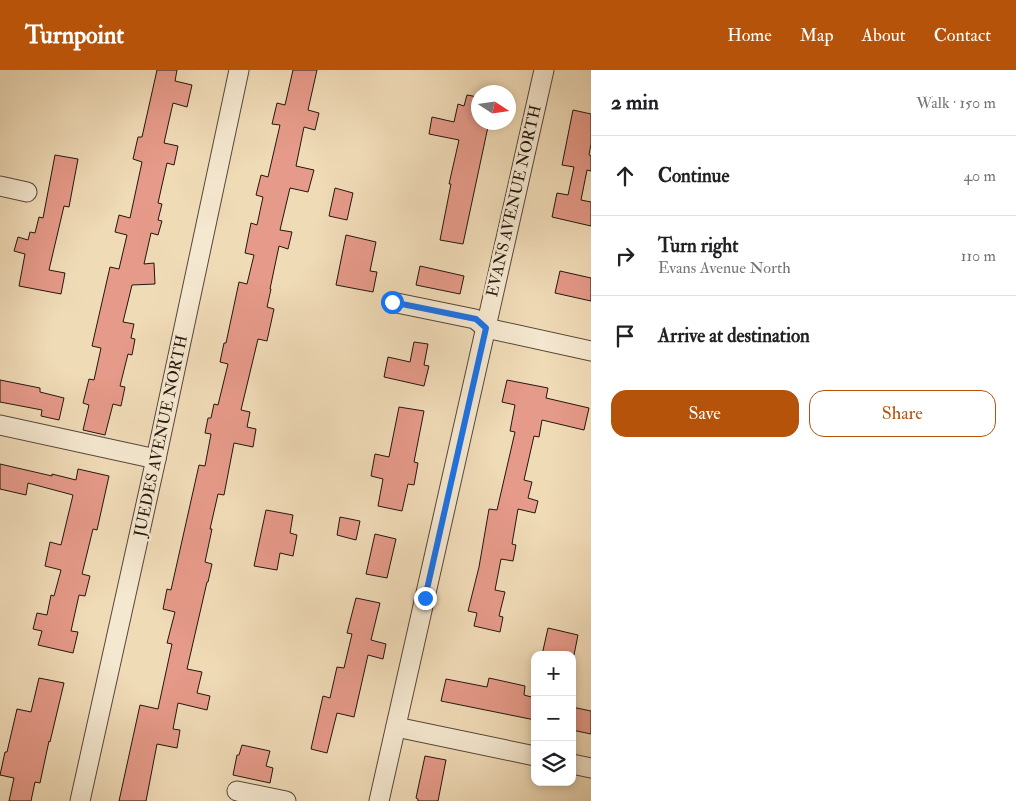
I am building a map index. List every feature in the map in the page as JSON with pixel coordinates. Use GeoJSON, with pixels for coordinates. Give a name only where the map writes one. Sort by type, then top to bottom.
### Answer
{"type":"FeatureCollection","features":[{"type":"Feature","properties":{"kind":"street","name":"JUEDES AVENUE NORTH"},"geometry":{"type":"LineString","coordinates":[[80,801],[156,459],[239,70]]}},
{"type":"Feature","properties":{"kind":"street","name":"EVANS AVENUE NORTH"},"geometry":{"type":"LineString","coordinates":[[380,801],[544,70]]}},
{"type":"Feature","properties":{"kind":"street"},"geometry":{"type":"LineString","coordinates":[[0,186],[27,192]]}},
{"type":"Feature","properties":{"kind":"street"},"geometry":{"type":"LineString","coordinates":[[392,302],[476,319],[486,328],[591,351]]}},
{"type":"Feature","properties":{"kind":"street"},"geometry":{"type":"LineString","coordinates":[[0,426],[156,459]]}},
{"type":"Feature","properties":{"kind":"street"},"geometry":{"type":"LineString","coordinates":[[396,727],[531,755]]}},
{"type":"Feature","properties":{"kind":"street"},"geometry":{"type":"LineString","coordinates":[[576,765],[591,768]]}},
{"type":"Feature","properties":{"kind":"street"},"geometry":{"type":"LineString","coordinates":[[237,790],[286,801]]}},
{"type":"Feature","properties":{"kind":"building"},"geometry":{"type":"Polygon","coordinates":[[[157,70],[177,70],[175,81],[192,85],[187,107],[173,103],[164,143],[178,146],[174,165],[167,163],[158,203],[162,204],[158,220],[162,221],[158,235],[151,233],[144,264],[154,263],[155,284],[132,285],[123,322],[134,324],[131,338],[135,339],[132,355],[128,354],[120,386],[125,387],[121,406],[113,404],[105,435],[83,430],[89,405],[83,403],[89,379],[94,380],[101,348],[92,346],[110,267],[119,269],[127,235],[115,232],[119,215],[130,218],[142,162],[133,159],[138,137],[142,137],[157,70]]]}},
{"type":"Feature","properties":{"kind":"building"},"geometry":{"type":"Polygon","coordinates":[[[293,70],[317,70],[308,110],[319,113],[315,130],[304,127],[296,166],[314,170],[308,192],[290,188],[280,230],[292,232],[288,249],[279,246],[267,307],[274,309],[267,341],[258,339],[241,410],[250,412],[247,427],[256,429],[253,447],[234,443],[224,495],[218,494],[210,529],[212,529],[205,562],[212,564],[187,669],[202,672],[197,693],[210,696],[207,710],[178,703],[173,729],[180,730],[177,748],[157,744],[146,801],[119,801],[140,705],[158,709],[172,644],[167,643],[175,612],[163,609],[167,589],[171,590],[199,465],[205,466],[211,434],[205,433],[208,418],[211,418],[214,404],[218,405],[228,364],[220,362],[224,343],[226,343],[239,282],[247,284],[254,255],[245,253],[251,223],[257,225],[263,197],[256,195],[261,175],[268,177],[280,125],[272,124],[277,103],[285,105],[293,70]]]}},
{"type":"Feature","properties":{"kind":"building"},"geometry":{"type":"Polygon","coordinates":[[[467,95],[471,96],[471,130],[487,130],[463,244],[440,240],[451,184],[449,184],[459,140],[429,134],[432,117],[454,122],[458,104],[464,106],[467,95]]]}},
{"type":"Feature","properties":{"kind":"building"},"geometry":{"type":"Polygon","coordinates":[[[573,110],[591,114],[589,155],[591,156],[591,171],[587,170],[581,200],[591,202],[591,226],[552,217],[557,193],[568,195],[574,167],[562,165],[573,110]]]}},
{"type":"Feature","properties":{"kind":"building"},"geometry":{"type":"Polygon","coordinates":[[[55,155],[78,159],[69,207],[64,206],[49,270],[65,273],[61,294],[19,286],[25,254],[14,251],[18,237],[28,240],[30,232],[35,233],[39,217],[43,218],[55,155]]]}},
{"type":"Feature","properties":{"kind":"building"},"geometry":{"type":"Polygon","coordinates":[[[335,188],[353,193],[347,220],[329,216],[335,188]]]}},
{"type":"Feature","properties":{"kind":"building"},"geometry":{"type":"Polygon","coordinates":[[[346,235],[376,242],[370,271],[377,272],[373,292],[336,285],[346,235]]]}},
{"type":"Feature","properties":{"kind":"building"},"geometry":{"type":"Polygon","coordinates":[[[420,266],[464,276],[460,294],[416,285],[420,266]]]}},
{"type":"Feature","properties":{"kind":"building"},"geometry":{"type":"Polygon","coordinates":[[[560,271],[591,278],[591,301],[555,293],[560,271]]]}},
{"type":"Feature","properties":{"kind":"building"},"geometry":{"type":"Polygon","coordinates":[[[414,342],[428,344],[424,365],[429,366],[424,386],[384,377],[388,357],[410,362],[414,342]]]}},
{"type":"Feature","properties":{"kind":"building"},"geometry":{"type":"Polygon","coordinates":[[[0,380],[40,388],[40,392],[64,398],[59,420],[41,416],[42,410],[0,402],[0,380]]]}},
{"type":"Feature","properties":{"kind":"building"},"geometry":{"type":"Polygon","coordinates":[[[507,380],[548,388],[546,398],[589,408],[584,430],[542,420],[539,437],[534,436],[524,480],[532,482],[528,498],[538,501],[535,513],[518,509],[512,544],[516,545],[513,561],[501,559],[495,590],[505,592],[499,616],[503,617],[500,632],[474,626],[477,613],[468,611],[479,567],[489,509],[497,510],[515,432],[510,431],[515,405],[502,402],[507,380]]]}},
{"type":"Feature","properties":{"kind":"building"},"geometry":{"type":"Polygon","coordinates":[[[399,407],[424,411],[414,462],[418,463],[414,485],[408,484],[402,511],[378,506],[383,479],[371,476],[375,454],[389,457],[399,407]]]}},
{"type":"Feature","properties":{"kind":"building"},"geometry":{"type":"Polygon","coordinates":[[[0,464],[76,480],[78,469],[109,476],[97,530],[93,529],[82,574],[90,576],[85,596],[79,595],[71,631],[78,632],[73,653],[38,645],[42,631],[33,629],[37,613],[47,615],[51,595],[54,596],[61,570],[45,566],[50,542],[61,545],[73,495],[28,483],[26,495],[0,489],[0,464]]]}},
{"type":"Feature","properties":{"kind":"building"},"geometry":{"type":"Polygon","coordinates":[[[266,510],[293,515],[290,533],[297,535],[293,556],[280,553],[277,570],[254,566],[266,510]]]}},
{"type":"Feature","properties":{"kind":"building"},"geometry":{"type":"Polygon","coordinates":[[[340,517],[360,521],[356,540],[337,535],[340,517]]]}},
{"type":"Feature","properties":{"kind":"building"},"geometry":{"type":"Polygon","coordinates":[[[375,534],[396,539],[387,578],[366,574],[375,534]]]}},
{"type":"Feature","properties":{"kind":"building"},"geometry":{"type":"Polygon","coordinates":[[[356,598],[380,603],[371,640],[386,644],[383,659],[368,655],[354,717],[337,713],[327,753],[311,749],[323,696],[330,698],[337,667],[344,668],[352,634],[347,633],[356,598]]]}},
{"type":"Feature","properties":{"kind":"building"},"geometry":{"type":"Polygon","coordinates":[[[548,628],[578,635],[575,651],[543,651],[548,628]]]}},
{"type":"Feature","properties":{"kind":"building"},"geometry":{"type":"Polygon","coordinates":[[[39,678],[64,683],[40,783],[35,782],[31,801],[9,801],[14,778],[0,775],[5,752],[7,752],[17,709],[31,712],[39,678]]]}},
{"type":"Feature","properties":{"kind":"building"},"geometry":{"type":"Polygon","coordinates":[[[489,678],[525,686],[524,695],[531,697],[531,719],[441,701],[446,679],[487,687],[489,678]]]}},
{"type":"Feature","properties":{"kind":"building"},"geometry":{"type":"Polygon","coordinates":[[[576,708],[591,711],[591,734],[576,731],[576,708]]]}},
{"type":"Feature","properties":{"kind":"building"},"geometry":{"type":"Polygon","coordinates":[[[242,745],[270,751],[266,766],[273,768],[270,783],[233,775],[237,755],[239,755],[242,745]]]}},
{"type":"Feature","properties":{"kind":"building"},"geometry":{"type":"Polygon","coordinates":[[[425,756],[446,760],[438,801],[418,801],[416,798],[425,756]]]}},
{"type":"Feature","properties":{"kind":"route"},"geometry":{"type":"LineString","coordinates":[[392,302],[476,319],[486,328],[425,598]]}}]}
